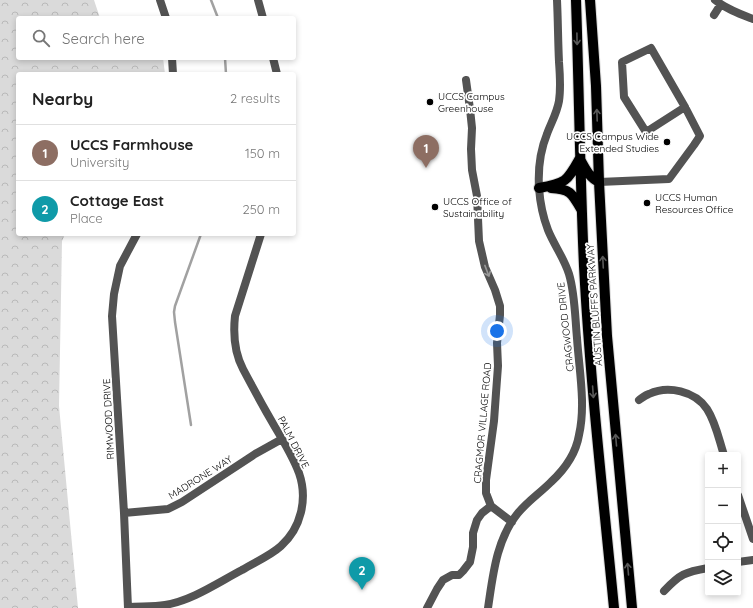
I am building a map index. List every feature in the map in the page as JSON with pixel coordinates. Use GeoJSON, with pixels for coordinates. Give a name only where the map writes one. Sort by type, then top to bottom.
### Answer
{"type":"FeatureCollection","features":[{"type":"Feature","properties":{"kind":"main road","name":"AUSTIN BLUFFS PARKWAY"},"geometry":{"type":"LineString","coordinates":[[576,0],[584,266],[594,406],[614,608]]}},
{"type":"Feature","properties":{"kind":"main road","name":"AUSTIN BLUFFS PARKWAY"},"geometry":{"type":"LineString","coordinates":[[590,0],[596,86],[599,182],[607,336],[632,608]]}},
{"type":"Feature","properties":{"kind":"main road"},"geometry":{"type":"LineString","coordinates":[[539,188],[554,185],[565,180],[580,158],[591,177],[599,182]]}},
{"type":"Feature","properties":{"kind":"main road"},"geometry":{"type":"LineString","coordinates":[[539,188],[561,189],[567,191],[575,198],[582,210]]}},
{"type":"Feature","properties":{"kind":"street"},"geometry":{"type":"LineString","coordinates":[[160,0],[165,16]]}},
{"type":"Feature","properties":{"kind":"street"},"geometry":{"type":"LineString","coordinates":[[258,0],[262,16]]}},
{"type":"Feature","properties":{"kind":"street","name":"CRAGWOOD DRIVE"},"geometry":{"type":"LineString","coordinates":[[488,608],[496,559],[506,531],[524,506],[555,479],[568,462],[579,438],[582,418],[582,400],[572,285],[566,264],[548,231],[539,188],[539,170],[542,149],[557,109],[560,92],[557,0]]}},
{"type":"Feature","properties":{"kind":"street"},"geometry":{"type":"LineString","coordinates":[[714,15],[718,2],[735,12],[753,19]]}},
{"type":"Feature","properties":{"kind":"street"},"geometry":{"type":"LineString","coordinates":[[599,182],[669,179],[700,136],[685,107],[651,48],[622,62],[624,97],[646,132],[685,107]]}},
{"type":"Feature","properties":{"kind":"street"},"geometry":{"type":"LineString","coordinates":[[172,60],[173,72]]}},
{"type":"Feature","properties":{"kind":"street"},"geometry":{"type":"LineString","coordinates":[[274,60],[277,72]]}},
{"type":"Feature","properties":{"kind":"street","name":"CRAGMOR VILLAGE ROAD"},"geometry":{"type":"LineString","coordinates":[[466,80],[472,128],[472,170],[477,196],[479,241],[485,267],[500,306],[494,421],[486,480],[486,496],[491,506]]}},
{"type":"Feature","properties":{"kind":"street","name":"RIMWOOD DRIVE"},"geometry":{"type":"LineString","coordinates":[[128,608],[112,310],[120,266],[136,236]]}},
{"type":"Feature","properties":{"kind":"street","name":"PALM DRIVE"},"geometry":{"type":"LineString","coordinates":[[128,608],[164,605],[194,596],[268,555],[288,539],[296,526],[302,508],[303,497],[300,475],[296,464],[238,360],[235,350],[235,316],[260,236]]}},
{"type":"Feature","properties":{"kind":"street"},"geometry":{"type":"LineString","coordinates":[[639,400],[647,394],[657,391],[674,390],[686,393],[697,399],[706,407],[712,417],[723,452]]}},
{"type":"Feature","properties":{"kind":"street","name":"MADRONE WAY"},"geometry":{"type":"LineString","coordinates":[[124,513],[168,509],[182,502],[255,454],[282,439]]}},
{"type":"Feature","properties":{"kind":"street"},"geometry":{"type":"LineString","coordinates":[[741,504],[753,539]]}},
{"type":"Feature","properties":{"kind":"street"},"geometry":{"type":"LineString","coordinates":[[427,608],[443,580],[452,575],[459,575],[470,562],[472,556],[473,533],[479,516],[491,506],[512,522]]}},
{"type":"Feature","properties":{"kind":"street"},"geometry":{"type":"LineString","coordinates":[[741,562],[753,560]]}},
{"type":"Feature","properties":{"kind":"street"},"geometry":{"type":"LineString","coordinates":[[664,591],[674,580],[684,573],[705,568]]}},
{"type":"Feature","properties":{"kind":"green space"},"geometry":{"type":"Polygon","coordinates":[[[0,0],[94,0],[99,16],[16,16],[16,60],[163,60],[165,72],[16,72],[16,236],[64,236],[62,241],[59,406],[78,608],[0,608],[0,0]]]}},
{"type":"Feature","properties":{"kind":"waterway"},"geometry":{"type":"LineString","coordinates":[[211,0],[217,16]]}},
{"type":"Feature","properties":{"kind":"waterway"},"geometry":{"type":"LineString","coordinates":[[225,60],[226,72]]}},
{"type":"Feature","properties":{"kind":"waterway"},"geometry":{"type":"LineString","coordinates":[[191,425],[174,312],[200,236]]}},
{"type":"Feature","properties":{"kind":"place","name":"UCCS Campus Greenhouse"},"geometry":{"type":"Point","coordinates":[430,102]}},
{"type":"Feature","properties":{"kind":"place","name":"UCCS Campus Wide Extended Studies"},"geometry":{"type":"Point","coordinates":[667,142]}},
{"type":"Feature","properties":{"kind":"place","name":"UCCS Farmhouse"},"geometry":{"type":"Point","coordinates":[426,168]}},
{"type":"Feature","properties":{"kind":"place","name":"UCCS Human Resources Office"},"geometry":{"type":"Point","coordinates":[647,203]}},
{"type":"Feature","properties":{"kind":"place","name":"UCCS Office of Sustainability"},"geometry":{"type":"Point","coordinates":[435,207]}},
{"type":"Feature","properties":{"kind":"place","name":"Cottage East"},"geometry":{"type":"Point","coordinates":[362,590]}}]}
